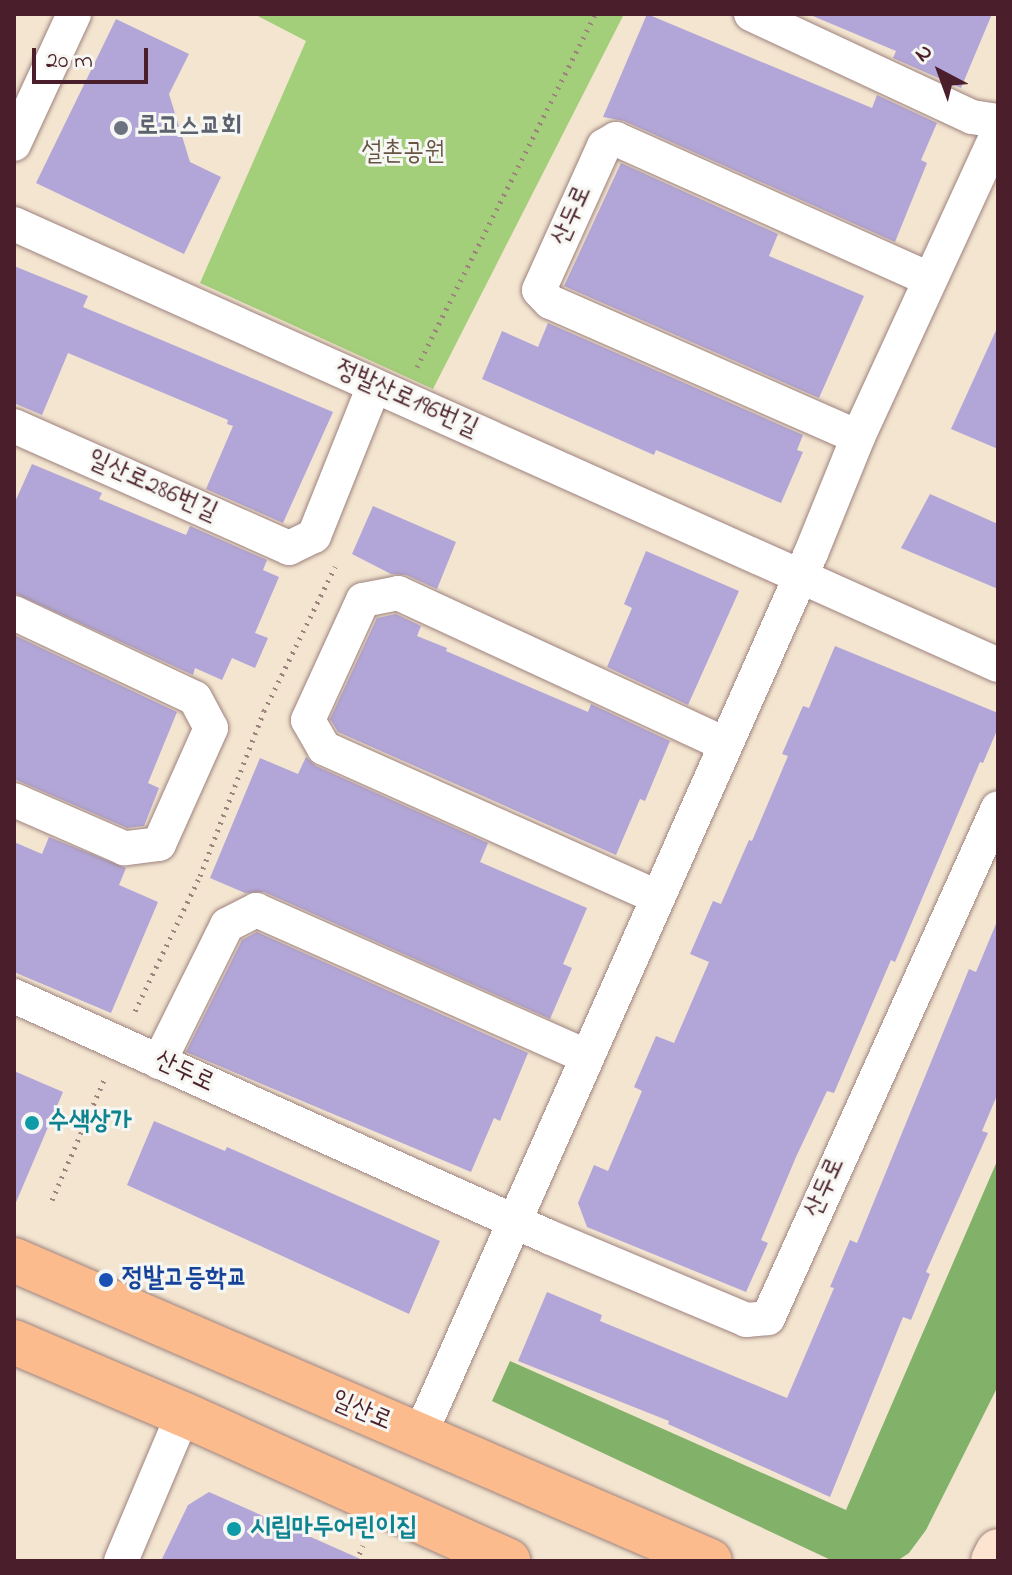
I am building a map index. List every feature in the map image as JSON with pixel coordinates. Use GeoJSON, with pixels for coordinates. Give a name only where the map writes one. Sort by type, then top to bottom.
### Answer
{"type":"FeatureCollection","features":[{"type":"Feature","properties":{"kind":"main road","name":"일산로"},"geometry":{"type":"LineString","coordinates":[[14,1260],[710,1561]]}},
{"type":"Feature","properties":{"kind":"main road"},"geometry":{"type":"LineString","coordinates":[[14,1342],[183,1414],[508,1561]]}},
{"type":"Feature","properties":{"kind":"main road"},"geometry":{"type":"LineString","coordinates":[[993,1561],[998,1551]]}},
{"type":"Feature","properties":{"kind":"street"},"geometry":{"type":"LineString","coordinates":[[14,144],[74,14]]}},
{"type":"Feature","properties":{"kind":"street"},"geometry":{"type":"LineString","coordinates":[[751,14],[972,117],[998,121]]}},
{"type":"Feature","properties":{"kind":"street"},"geometry":{"type":"LineString","coordinates":[[419,1437],[858,437],[998,132]]}},
{"type":"Feature","properties":{"kind":"street","name":"산두로"},"geometry":{"type":"LineString","coordinates":[[858,437],[550,302],[539,290],[591,174],[604,146],[616,139],[929,279]]}},
{"type":"Feature","properties":{"kind":"street","name":"정발산로196번길"},"geometry":{"type":"LineString","coordinates":[[14,224],[798,577]]}},
{"type":"Feature","properties":{"kind":"street","name":"일산로286번길"},"geometry":{"type":"LineString","coordinates":[[14,426],[289,548],[314,536],[374,386]]}},
{"type":"Feature","properties":{"kind":"street"},"geometry":{"type":"LineString","coordinates":[[798,577],[998,665]]}},
{"type":"Feature","properties":{"kind":"street"},"geometry":{"type":"LineString","coordinates":[[657,897],[324,748],[308,720],[363,600],[398,593],[725,744]]}},
{"type":"Feature","properties":{"kind":"street"},"geometry":{"type":"LineString","coordinates":[[14,613],[195,698],[211,728],[159,844],[124,848],[14,800]]}},
{"type":"Feature","properties":{"kind":"street","name":"산두로"},"geometry":{"type":"LineString","coordinates":[[14,996],[512,1222],[746,1320],[768,1318],[998,808]]}},
{"type":"Feature","properties":{"kind":"street"},"geometry":{"type":"LineString","coordinates":[[159,1062],[227,925],[256,910],[587,1057]]}},
{"type":"Feature","properties":{"kind":"street"},"geometry":{"type":"LineString","coordinates":[[121,1561],[183,1414]]}},
{"type":"Feature","properties":{"kind":"path"},"geometry":{"type":"LineString","coordinates":[[417,367],[595,14]]}},
{"type":"Feature","properties":{"kind":"path"},"geometry":{"type":"LineString","coordinates":[[135,1011],[200,876],[264,711],[337,562]]}},
{"type":"Feature","properties":{"kind":"path"},"geometry":{"type":"LineString","coordinates":[[52,1200],[104,1080]]}},
{"type":"Feature","properties":{"kind":"path"},"geometry":{"type":"LineString","coordinates":[[356,1561],[363,1545]]}},
{"type":"Feature","properties":{"kind":"green space","name":"설촌공원"},"geometry":{"type":"Polygon","coordinates":[[[254,14],[624,14],[433,389],[200,283],[306,41],[254,14]]]}},
{"type":"Feature","properties":{"kind":"green space"},"geometry":{"type":"Polygon","coordinates":[[[998,1159],[998,1386],[926,1530],[909,1553],[897,1561],[833,1561],[492,1401],[510,1361],[846,1510],[998,1159]]]}},
{"type":"Feature","properties":{"kind":"building"},"geometry":{"type":"Polygon","coordinates":[[[647,14],[872,108],[877,95],[937,123],[921,160],[927,163],[895,242],[624,121],[603,117],[647,14]]]}},
{"type":"Feature","properties":{"kind":"building"},"geometry":{"type":"Polygon","coordinates":[[[808,14],[992,14],[961,88],[893,58],[896,51],[808,14]]]}},
{"type":"Feature","properties":{"kind":"building","name":"로고스교회"},"geometry":{"type":"Polygon","coordinates":[[[116,19],[189,54],[169,94],[190,162],[221,177],[184,254],[36,183],[116,19]]]}},
{"type":"Feature","properties":{"kind":"building"},"geometry":{"type":"Polygon","coordinates":[[[621,163],[778,234],[769,256],[864,296],[819,398],[564,286],[621,163]]]}},
{"type":"Feature","properties":{"kind":"building"},"geometry":{"type":"Polygon","coordinates":[[[14,266],[88,296],[83,307],[333,412],[283,523],[206,489],[233,426],[227,424],[228,420],[68,353],[42,415],[14,403],[14,266]]]}},
{"type":"Feature","properties":{"kind":"building"},"geometry":{"type":"Polygon","coordinates":[[[548,323],[803,435],[797,450],[803,452],[781,503],[656,450],[654,455],[482,379],[502,331],[538,347],[548,323]]]}},
{"type":"Feature","properties":{"kind":"building"},"geometry":{"type":"Polygon","coordinates":[[[998,326],[998,449],[951,429],[998,326]]]}},
{"type":"Feature","properties":{"kind":"building"},"geometry":{"type":"Polygon","coordinates":[[[32,464],[102,493],[99,499],[186,535],[190,526],[267,560],[263,570],[279,577],[255,633],[268,638],[255,668],[232,658],[222,680],[195,668],[193,675],[14,593],[14,504],[32,464]]]}},
{"type":"Feature","properties":{"kind":"building"},"geometry":{"type":"Polygon","coordinates":[[[930,494],[998,524],[998,589],[901,548],[930,494]]]}},
{"type":"Feature","properties":{"kind":"building"},"geometry":{"type":"Polygon","coordinates":[[[373,506],[456,542],[437,589],[406,575],[391,574],[352,554],[373,506]]]}},
{"type":"Feature","properties":{"kind":"building"},"geometry":{"type":"Polygon","coordinates":[[[646,551],[739,591],[688,705],[607,667],[632,608],[624,604],[646,551]]]}},
{"type":"Feature","properties":{"kind":"building"},"geometry":{"type":"Polygon","coordinates":[[[396,614],[421,626],[417,636],[447,648],[446,651],[588,712],[591,704],[670,741],[645,801],[640,799],[616,855],[338,732],[330,719],[377,618],[396,614]]]}},
{"type":"Feature","properties":{"kind":"building"},"geometry":{"type":"Polygon","coordinates":[[[14,635],[177,712],[148,783],[159,788],[144,826],[127,828],[14,779],[14,635]]]}},
{"type":"Feature","properties":{"kind":"building"},"geometry":{"type":"Polygon","coordinates":[[[835,646],[998,713],[998,728],[983,763],[980,762],[895,962],[891,960],[834,1093],[827,1091],[796,1157],[761,1240],[768,1243],[746,1292],[587,1227],[578,1203],[594,1165],[608,1171],[642,1091],[634,1087],[656,1036],[674,1043],[709,962],[690,954],[713,901],[721,904],[749,840],[752,841],[788,756],[782,754],[803,706],[809,708],[835,646]]]}},
{"type":"Feature","properties":{"kind":"building"},"geometry":{"type":"Polygon","coordinates":[[[306,757],[316,766],[488,843],[480,862],[587,908],[563,964],[572,968],[550,1019],[264,892],[245,893],[210,878],[260,758],[298,774],[306,757]]]}},
{"type":"Feature","properties":{"kind":"building"},"geometry":{"type":"Polygon","coordinates":[[[49,837],[126,868],[119,885],[158,902],[111,1013],[14,972],[14,842],[42,854],[49,837]]]}},
{"type":"Feature","properties":{"kind":"building"},"geometry":{"type":"Polygon","coordinates":[[[998,919],[998,1093],[982,1131],[988,1133],[926,1272],[930,1274],[911,1320],[903,1317],[830,1497],[668,1424],[669,1421],[518,1361],[547,1292],[602,1315],[600,1321],[787,1398],[834,1288],[830,1287],[850,1240],[857,1243],[969,969],[976,972],[998,919]]]}},
{"type":"Feature","properties":{"kind":"building"},"geometry":{"type":"Polygon","coordinates":[[[257,932],[528,1053],[500,1121],[494,1118],[471,1172],[186,1052],[242,940],[257,932]]]}},
{"type":"Feature","properties":{"kind":"building","name":"수색상가"},"geometry":{"type":"Polygon","coordinates":[[[14,1071],[63,1092],[14,1207],[14,1071]]]}},
{"type":"Feature","properties":{"kind":"building"},"geometry":{"type":"Polygon","coordinates":[[[154,1121],[225,1151],[227,1147],[440,1241],[409,1314],[127,1185],[154,1121]]]}},
{"type":"Feature","properties":{"kind":"building","name":"시립마두어린이집"},"geometry":{"type":"Polygon","coordinates":[[[209,1492],[365,1561],[161,1561],[188,1505],[209,1492]]]}},
{"type":"Feature","properties":{"kind":"place","name":"로고스교회"},"geometry":{"type":"Point","coordinates":[121,128]}},
{"type":"Feature","properties":{"kind":"place","name":"수색상가"},"geometry":{"type":"Point","coordinates":[32,1123]}},
{"type":"Feature","properties":{"kind":"place","name":"정발고등학교"},"geometry":{"type":"Point","coordinates":[106,1280]}},
{"type":"Feature","properties":{"kind":"place","name":"시립마두어린이집"},"geometry":{"type":"Point","coordinates":[234,1529]}}]}
